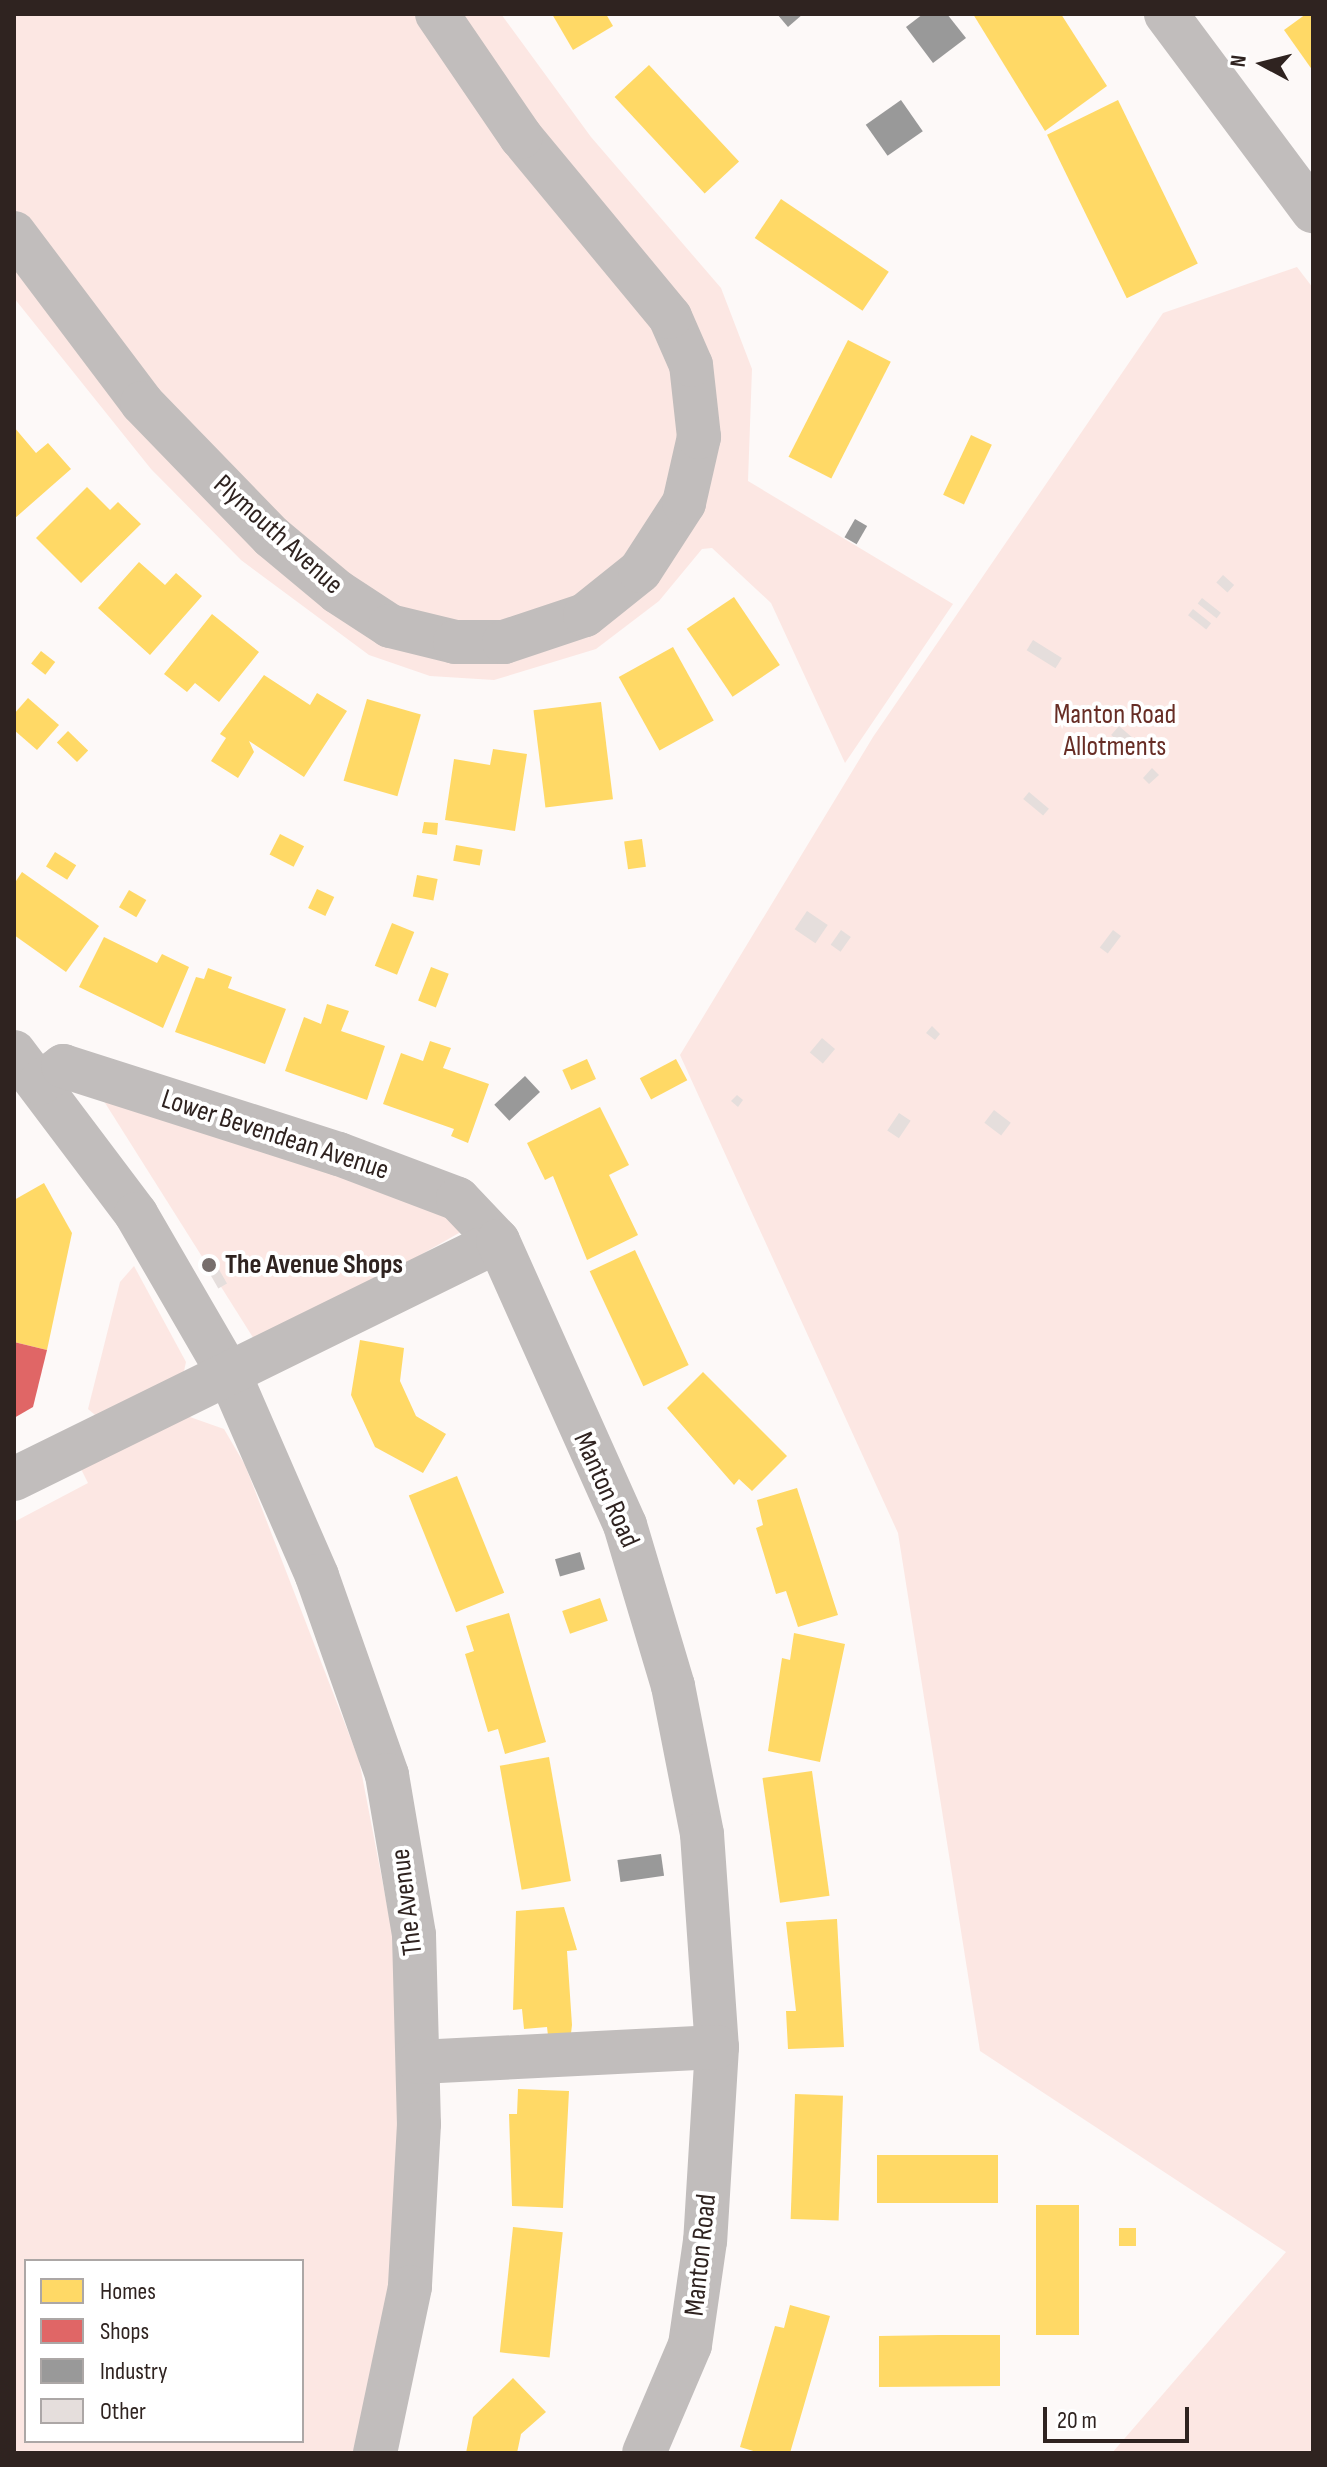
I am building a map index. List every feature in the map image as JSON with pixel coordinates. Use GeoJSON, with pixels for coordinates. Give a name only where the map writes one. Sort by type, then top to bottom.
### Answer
{"type":"FeatureCollection","features":[{"type":"Feature","properties":{"kind":"street","name":"Plymouth Avenue"},"geometry":{"type":"LineString","coordinates":[[14,233],[142,403],[272,537],[338,592],[390,626],[455,642],[517,639],[585,615],[640,571],[684,503],[699,437],[691,365],[670,317],[521,137],[437,14]]}},
{"type":"Feature","properties":{"kind":"street"},"geometry":{"type":"LineString","coordinates":[[1166,14],[1313,211]]}},
{"type":"Feature","properties":{"kind":"street","name":"Lower Bevendean Avenue"},"geometry":{"type":"LineString","coordinates":[[27,1068],[63,1066],[339,1154],[458,1199],[498,1241]]}},
{"type":"Feature","properties":{"kind":"street","name":"Lower Bevendean Avenue"},"geometry":{"type":"LineString","coordinates":[[27,1068],[136,1214],[231,1378]]}},
{"type":"Feature","properties":{"kind":"street"},"geometry":{"type":"LineString","coordinates":[[14,1479],[231,1378],[498,1241]]}},
{"type":"Feature","properties":{"kind":"street","name":"Manton Road"},"geometry":{"type":"LineString","coordinates":[[498,1241],[625,1525],[654,1609],[702,1834],[717,2047],[697,2310],[680,2375],[644,2453]]}},
{"type":"Feature","properties":{"kind":"street","name":"The Avenue"},"geometry":{"type":"LineString","coordinates":[[231,1378],[317,1576],[387,1775],[414,1935],[419,2062],[410,2287],[375,2453]]}},
{"type":"Feature","properties":{"kind":"street"},"geometry":{"type":"LineString","coordinates":[[419,2062],[717,2047]]}},
{"type":"Feature","properties":{"kind":"green space"},"geometry":{"type":"Polygon","coordinates":[[[14,14],[501,14],[591,137],[721,288],[752,369],[748,481],[953,604],[845,763],[771,603],[712,548],[702,549],[659,601],[596,649],[494,680],[430,676],[369,655],[241,560],[151,469],[14,298],[14,14]]]}},
{"type":"Feature","properties":{"kind":"green space","name":"Manton Road Allotments"},"geometry":{"type":"Polygon","coordinates":[[[1297,267],[1313,288],[1313,2453],[1112,2453],[1286,2252],[980,2051],[898,1533],[680,1055],[873,737],[1163,313],[1297,267]]]}},
{"type":"Feature","properties":{"kind":"green space"},"geometry":{"type":"Polygon","coordinates":[[[95,1087],[473,1225],[259,1347],[95,1087]]]}},
{"type":"Feature","properties":{"kind":"green space"},"geometry":{"type":"Polygon","coordinates":[[[134,1266],[186,1362],[182,1380],[101,1420],[88,1409],[120,1282],[134,1266]]]}},
{"type":"Feature","properties":{"kind":"green space"},"geometry":{"type":"Polygon","coordinates":[[[187,1416],[224,1429],[245,1465],[359,1760],[393,1936],[402,2061],[391,2275],[359,2453],[14,2453],[14,1522],[88,1483],[80,1467],[187,1416]]]}},
{"type":"Feature","properties":{"kind":"building: Homes"},"geometry":{"type":"Polygon","coordinates":[[[552,14],[606,14],[613,26],[573,50],[552,14]]]}},
{"type":"Feature","properties":{"kind":"building: Homes"},"geometry":{"type":"Polygon","coordinates":[[[973,14],[1061,14],[1107,86],[1045,131],[973,14]]]}},
{"type":"Feature","properties":{"kind":"building: Homes"},"geometry":{"type":"Polygon","coordinates":[[[1306,14],[1313,14],[1313,71],[1284,30],[1306,14]]]}},
{"type":"Feature","properties":{"kind":"building: Homes"},"geometry":{"type":"Polygon","coordinates":[[[649,65],[739,162],[705,194],[615,97],[649,65]]]}},
{"type":"Feature","properties":{"kind":"building: Homes"},"geometry":{"type":"Polygon","coordinates":[[[1118,100],[1198,264],[1127,298],[1047,135],[1118,100]]]}},
{"type":"Feature","properties":{"kind":"building: Homes"},"geometry":{"type":"Polygon","coordinates":[[[781,199],[889,272],[862,311],[755,238],[781,199]]]}},
{"type":"Feature","properties":{"kind":"building: Homes"},"geometry":{"type":"Polygon","coordinates":[[[848,340],[891,362],[831,479],[789,457],[848,340]]]}},
{"type":"Feature","properties":{"kind":"building: Homes"},"geometry":{"type":"Polygon","coordinates":[[[14,427],[36,453],[48,443],[71,469],[14,519],[14,427]]]}},
{"type":"Feature","properties":{"kind":"building: Homes"},"geometry":{"type":"Polygon","coordinates":[[[971,435],[992,445],[964,505],[943,495],[971,435]]]}},
{"type":"Feature","properties":{"kind":"building: Homes"},"geometry":{"type":"Polygon","coordinates":[[[87,487],[110,510],[118,502],[141,524],[81,583],[36,538],[87,487]]]}},
{"type":"Feature","properties":{"kind":"building: Homes"},"geometry":{"type":"Polygon","coordinates":[[[139,562],[165,585],[176,573],[202,596],[150,655],[98,608],[139,562]]]}},
{"type":"Feature","properties":{"kind":"building: Homes"},"geometry":{"type":"Polygon","coordinates":[[[734,597],[780,665],[733,697],[687,629],[734,597]]]}},
{"type":"Feature","properties":{"kind":"building: Homes"},"geometry":{"type":"Polygon","coordinates":[[[212,614],[259,652],[219,702],[195,683],[187,692],[164,674],[212,614]]]}},
{"type":"Feature","properties":{"kind":"building: Homes"},"geometry":{"type":"Polygon","coordinates":[[[673,647],[714,720],[659,751],[619,677],[673,647]]]}},
{"type":"Feature","properties":{"kind":"building: Homes"},"geometry":{"type":"Polygon","coordinates":[[[41,651],[55,662],[45,675],[31,664],[41,651]]]}},
{"type":"Feature","properties":{"kind":"building: Homes"},"geometry":{"type":"Polygon","coordinates":[[[264,675],[310,705],[317,693],[347,711],[304,777],[249,741],[254,752],[238,778],[211,761],[226,738],[220,734],[264,675]]]}},
{"type":"Feature","properties":{"kind":"building: Homes"},"geometry":{"type":"Polygon","coordinates":[[[28,698],[59,725],[37,750],[14,730],[14,714],[28,698]]]}},
{"type":"Feature","properties":{"kind":"building: Homes"},"geometry":{"type":"Polygon","coordinates":[[[367,699],[421,714],[397,796],[344,781],[367,699]]]}},
{"type":"Feature","properties":{"kind":"building: Homes"},"geometry":{"type":"Polygon","coordinates":[[[601,702],[613,799],[545,808],[534,710],[601,702]]]}},
{"type":"Feature","properties":{"kind":"building: Homes"},"geometry":{"type":"Polygon","coordinates":[[[68,731],[88,750],[77,762],[57,743],[68,731]]]}},
{"type":"Feature","properties":{"kind":"building: Homes"},"geometry":{"type":"Polygon","coordinates":[[[493,749],[527,754],[515,831],[445,820],[454,759],[490,765],[493,749]]]}},
{"type":"Feature","properties":{"kind":"building: Homes"},"geometry":{"type":"Polygon","coordinates":[[[424,822],[438,823],[437,835],[422,833],[424,822]]]}},
{"type":"Feature","properties":{"kind":"building: Homes"},"geometry":{"type":"Polygon","coordinates":[[[280,834],[304,846],[294,867],[270,854],[280,834]]]}},
{"type":"Feature","properties":{"kind":"building: Homes"},"geometry":{"type":"Polygon","coordinates":[[[642,839],[646,867],[628,869],[624,842],[642,839]]]}},
{"type":"Feature","properties":{"kind":"building: Homes"},"geometry":{"type":"Polygon","coordinates":[[[456,845],[483,850],[480,865],[453,861],[456,845]]]}},
{"type":"Feature","properties":{"kind":"building: Homes"},"geometry":{"type":"Polygon","coordinates":[[[55,852],[76,865],[67,880],[46,866],[55,852]]]}},
{"type":"Feature","properties":{"kind":"building: Homes"},"geometry":{"type":"Polygon","coordinates":[[[22,872],[99,926],[66,972],[14,935],[14,884],[22,872]]]}},
{"type":"Feature","properties":{"kind":"building: Homes"},"geometry":{"type":"Polygon","coordinates":[[[417,875],[438,879],[433,901],[413,897],[417,875]]]}},
{"type":"Feature","properties":{"kind":"building: Homes"},"geometry":{"type":"Polygon","coordinates":[[[317,889],[334,897],[325,916],[308,908],[317,889]]]}},
{"type":"Feature","properties":{"kind":"building: Homes"},"geometry":{"type":"Polygon","coordinates":[[[129,890],[146,900],[136,917],[119,907],[129,890]]]}},
{"type":"Feature","properties":{"kind":"building: Homes"},"geometry":{"type":"Polygon","coordinates":[[[392,923],[414,932],[397,975],[375,966],[392,923]]]}},
{"type":"Feature","properties":{"kind":"building: Homes"},"geometry":{"type":"Polygon","coordinates":[[[104,937],[157,963],[162,954],[189,967],[163,1028],[79,987],[104,937]]]}},
{"type":"Feature","properties":{"kind":"building: Homes"},"geometry":{"type":"Polygon","coordinates":[[[431,967],[449,974],[436,1007],[418,1001],[431,967]]]}},
{"type":"Feature","properties":{"kind":"building: Homes"},"geometry":{"type":"Polygon","coordinates":[[[208,968],[232,977],[228,988],[286,1009],[265,1064],[175,1032],[196,977],[204,979],[208,968]]]}},
{"type":"Feature","properties":{"kind":"building: Homes"},"geometry":{"type":"Polygon","coordinates":[[[327,1004],[349,1011],[341,1031],[385,1046],[367,1100],[285,1071],[304,1017],[321,1024],[327,1004]]]}},
{"type":"Feature","properties":{"kind":"building: Homes"},"geometry":{"type":"Polygon","coordinates":[[[430,1041],[451,1048],[443,1068],[489,1084],[468,1143],[451,1136],[454,1129],[383,1104],[401,1053],[423,1061],[430,1041]]]}},
{"type":"Feature","properties":{"kind":"building: Homes"},"geometry":{"type":"Polygon","coordinates":[[[587,1059],[596,1079],[571,1090],[562,1070],[587,1059]]]}},
{"type":"Feature","properties":{"kind":"building: Homes"},"geometry":{"type":"Polygon","coordinates":[[[676,1059],[687,1080],[651,1099],[640,1078],[676,1059]]]}},
{"type":"Feature","properties":{"kind":"building: Homes"},"geometry":{"type":"Polygon","coordinates":[[[600,1107],[629,1165],[609,1175],[638,1235],[587,1260],[553,1176],[545,1180],[527,1143],[600,1107]]]}},
{"type":"Feature","properties":{"kind":"building: Homes"},"geometry":{"type":"Polygon","coordinates":[[[44,1183],[72,1233],[47,1350],[14,1342],[14,1200],[44,1183]]]}},
{"type":"Feature","properties":{"kind":"building: Homes"},"geometry":{"type":"Polygon","coordinates":[[[635,1250],[689,1365],[643,1386],[590,1271],[635,1250]]]}},
{"type":"Feature","properties":{"kind":"building: Homes"},"geometry":{"type":"Polygon","coordinates":[[[360,1340],[404,1348],[400,1381],[416,1416],[446,1434],[423,1473],[375,1447],[351,1395],[360,1340]]]}},
{"type":"Feature","properties":{"kind":"building: Homes"},"geometry":{"type":"Polygon","coordinates":[[[703,1372],[787,1456],[752,1491],[739,1479],[734,1485],[667,1408],[703,1372]]]}},
{"type":"Feature","properties":{"kind":"building: Homes"},"geometry":{"type":"Polygon","coordinates":[[[457,1476],[504,1593],[456,1612],[409,1495],[457,1476]]]}},
{"type":"Feature","properties":{"kind":"building: Homes"},"geometry":{"type":"Polygon","coordinates":[[[797,1488],[838,1615],[798,1627],[786,1591],[776,1594],[756,1528],[763,1525],[757,1500],[797,1488]]]}},
{"type":"Feature","properties":{"kind":"building: Homes"},"geometry":{"type":"Polygon","coordinates":[[[600,1598],[608,1621],[570,1634],[562,1611],[600,1598]]]}},
{"type":"Feature","properties":{"kind":"building: Homes"},"geometry":{"type":"Polygon","coordinates":[[[509,1613],[546,1742],[505,1754],[498,1729],[488,1732],[465,1654],[474,1651],[466,1626],[509,1613]]]}},
{"type":"Feature","properties":{"kind":"building: Homes"},"geometry":{"type":"Polygon","coordinates":[[[794,1633],[845,1644],[820,1762],[768,1751],[782,1658],[790,1660],[794,1633]]]}},
{"type":"Feature","properties":{"kind":"building: Homes"},"geometry":{"type":"Polygon","coordinates":[[[549,1757],[571,1881],[522,1890],[500,1766],[549,1757]]]}},
{"type":"Feature","properties":{"kind":"building: Homes"},"geometry":{"type":"Polygon","coordinates":[[[812,1771],[830,1896],[780,1903],[762,1778],[812,1771]]]}},
{"type":"Feature","properties":{"kind":"building: Homes"},"geometry":{"type":"Polygon","coordinates":[[[564,1907],[577,1950],[567,1951],[572,2025],[570,2042],[549,2044],[547,2027],[524,2029],[522,2009],[513,2010],[516,1911],[564,1907]]]}},
{"type":"Feature","properties":{"kind":"building: Homes"},"geometry":{"type":"Polygon","coordinates":[[[837,1919],[844,2047],[788,2049],[786,2011],[796,2011],[786,1922],[837,1919]]]}},
{"type":"Feature","properties":{"kind":"building: Homes"},"geometry":{"type":"Polygon","coordinates":[[[518,2089],[569,2091],[563,2208],[512,2206],[509,2114],[517,2114],[518,2089]]]}},
{"type":"Feature","properties":{"kind":"building: Homes"},"geometry":{"type":"Polygon","coordinates":[[[795,2094],[843,2096],[839,2221],[791,2219],[795,2094]]]}},
{"type":"Feature","properties":{"kind":"building: Homes"},"geometry":{"type":"Polygon","coordinates":[[[877,2155],[998,2155],[998,2203],[877,2203],[877,2155]]]}},
{"type":"Feature","properties":{"kind":"building: Homes"},"geometry":{"type":"Polygon","coordinates":[[[1036,2205],[1079,2205],[1079,2335],[1036,2335],[1036,2205]]]}},
{"type":"Feature","properties":{"kind":"building: Homes"},"geometry":{"type":"Polygon","coordinates":[[[513,2227],[563,2232],[550,2358],[500,2352],[513,2227]]]}},
{"type":"Feature","properties":{"kind":"building: Homes"},"geometry":{"type":"Polygon","coordinates":[[[1119,2228],[1136,2228],[1136,2246],[1119,2246],[1119,2228]]]}},
{"type":"Feature","properties":{"kind":"building: Homes"},"geometry":{"type":"Polygon","coordinates":[[[790,2305],[830,2316],[790,2453],[760,2453],[740,2447],[775,2326],[784,2328],[790,2305]]]}},
{"type":"Feature","properties":{"kind":"building: Homes"},"geometry":{"type":"Polygon","coordinates":[[[1000,2335],[1000,2386],[879,2387],[879,2336],[1000,2335]]]}},
{"type":"Feature","properties":{"kind":"building: Homes"},"geometry":{"type":"Polygon","coordinates":[[[513,2378],[546,2412],[521,2434],[517,2453],[466,2453],[473,2417],[513,2378]]]}},
{"type":"Feature","properties":{"kind":"building: Shops"},"geometry":{"type":"Polygon","coordinates":[[[14,1342],[47,1350],[33,1407],[14,1418],[14,1342]]]}},
{"type":"Feature","properties":{"kind":"building: Industry"},"geometry":{"type":"Polygon","coordinates":[[[777,14],[803,14],[788,27],[777,14]]]}},
{"type":"Feature","properties":{"kind":"building: Industry"},"geometry":{"type":"Polygon","coordinates":[[[923,14],[947,14],[966,38],[933,63],[906,27],[923,14]]]}},
{"type":"Feature","properties":{"kind":"building: Industry"},"geometry":{"type":"Polygon","coordinates":[[[901,100],[923,131],[888,156],[866,125],[901,100]]]}},
{"type":"Feature","properties":{"kind":"building: Industry"},"geometry":{"type":"Polygon","coordinates":[[[855,519],[867,526],[857,544],[844,537],[855,519]]]}},
{"type":"Feature","properties":{"kind":"building: Industry"},"geometry":{"type":"Polygon","coordinates":[[[525,1076],[540,1092],[509,1121],[494,1105],[525,1076]]]}},
{"type":"Feature","properties":{"kind":"building: Industry"},"geometry":{"type":"Polygon","coordinates":[[[580,1552],[585,1569],[560,1576],[555,1559],[580,1552]]]}},
{"type":"Feature","properties":{"kind":"building: Industry"},"geometry":{"type":"Polygon","coordinates":[[[661,1854],[664,1876],[620,1882],[617,1860],[661,1854]]]}},
{"type":"Feature","properties":{"kind":"building: Other"},"geometry":{"type":"Polygon","coordinates":[[[1223,575],[1234,585],[1227,592],[1216,582],[1223,575]]]}},
{"type":"Feature","properties":{"kind":"building: Other"},"geometry":{"type":"Polygon","coordinates":[[[1202,598],[1221,613],[1217,618],[1198,604],[1202,598]]]}},
{"type":"Feature","properties":{"kind":"building: Other"},"geometry":{"type":"Polygon","coordinates":[[[1193,609],[1211,623],[1206,629],[1188,615],[1193,609]]]}},
{"type":"Feature","properties":{"kind":"building: Other"},"geometry":{"type":"Polygon","coordinates":[[[1033,640],[1062,658],[1055,668],[1027,650],[1033,640]]]}},
{"type":"Feature","properties":{"kind":"building: Other"},"geometry":{"type":"Polygon","coordinates":[[[1119,726],[1133,738],[1125,747],[1111,735],[1119,726]]]}},
{"type":"Feature","properties":{"kind":"building: Other"},"geometry":{"type":"Polygon","coordinates":[[[1152,768],[1159,775],[1149,784],[1143,778],[1152,768]]]}},
{"type":"Feature","properties":{"kind":"building: Other"},"geometry":{"type":"Polygon","coordinates":[[[1029,792],[1049,809],[1043,816],[1023,799],[1029,792]]]}},
{"type":"Feature","properties":{"kind":"building: Other"},"geometry":{"type":"Polygon","coordinates":[[[807,911],[828,925],[815,943],[795,929],[807,911]]]}},
{"type":"Feature","properties":{"kind":"building: Other"},"geometry":{"type":"Polygon","coordinates":[[[841,930],[851,937],[841,952],[831,945],[841,930]]]}},
{"type":"Feature","properties":{"kind":"building: Other"},"geometry":{"type":"Polygon","coordinates":[[[1113,930],[1121,936],[1108,954],[1100,948],[1113,930]]]}},
{"type":"Feature","properties":{"kind":"building: Other"},"geometry":{"type":"Polygon","coordinates":[[[932,1026],[940,1034],[935,1040],[926,1033],[932,1026]]]}},
{"type":"Feature","properties":{"kind":"building: Other"},"geometry":{"type":"Polygon","coordinates":[[[822,1038],[835,1049],[823,1063],[810,1053],[822,1038]]]}},
{"type":"Feature","properties":{"kind":"building: Other"},"geometry":{"type":"Polygon","coordinates":[[[737,1095],[743,1100],[738,1107],[731,1101],[737,1095]]]}},
{"type":"Feature","properties":{"kind":"building: Other"},"geometry":{"type":"Polygon","coordinates":[[[994,1110],[1011,1123],[1001,1135],[984,1123],[994,1110]]]}},
{"type":"Feature","properties":{"kind":"building: Other"},"geometry":{"type":"Polygon","coordinates":[[[899,1113],[911,1121],[899,1138],[887,1130],[899,1113]]]}},
{"type":"Feature","properties":{"kind":"building: Other"},"geometry":{"type":"Polygon","coordinates":[[[210,1254],[227,1283],[218,1288],[201,1259],[210,1254]]]}},
{"type":"Feature","properties":{"kind":"place","name":"The Avenue Shops"},"geometry":{"type":"Point","coordinates":[209,1265]}}]}
